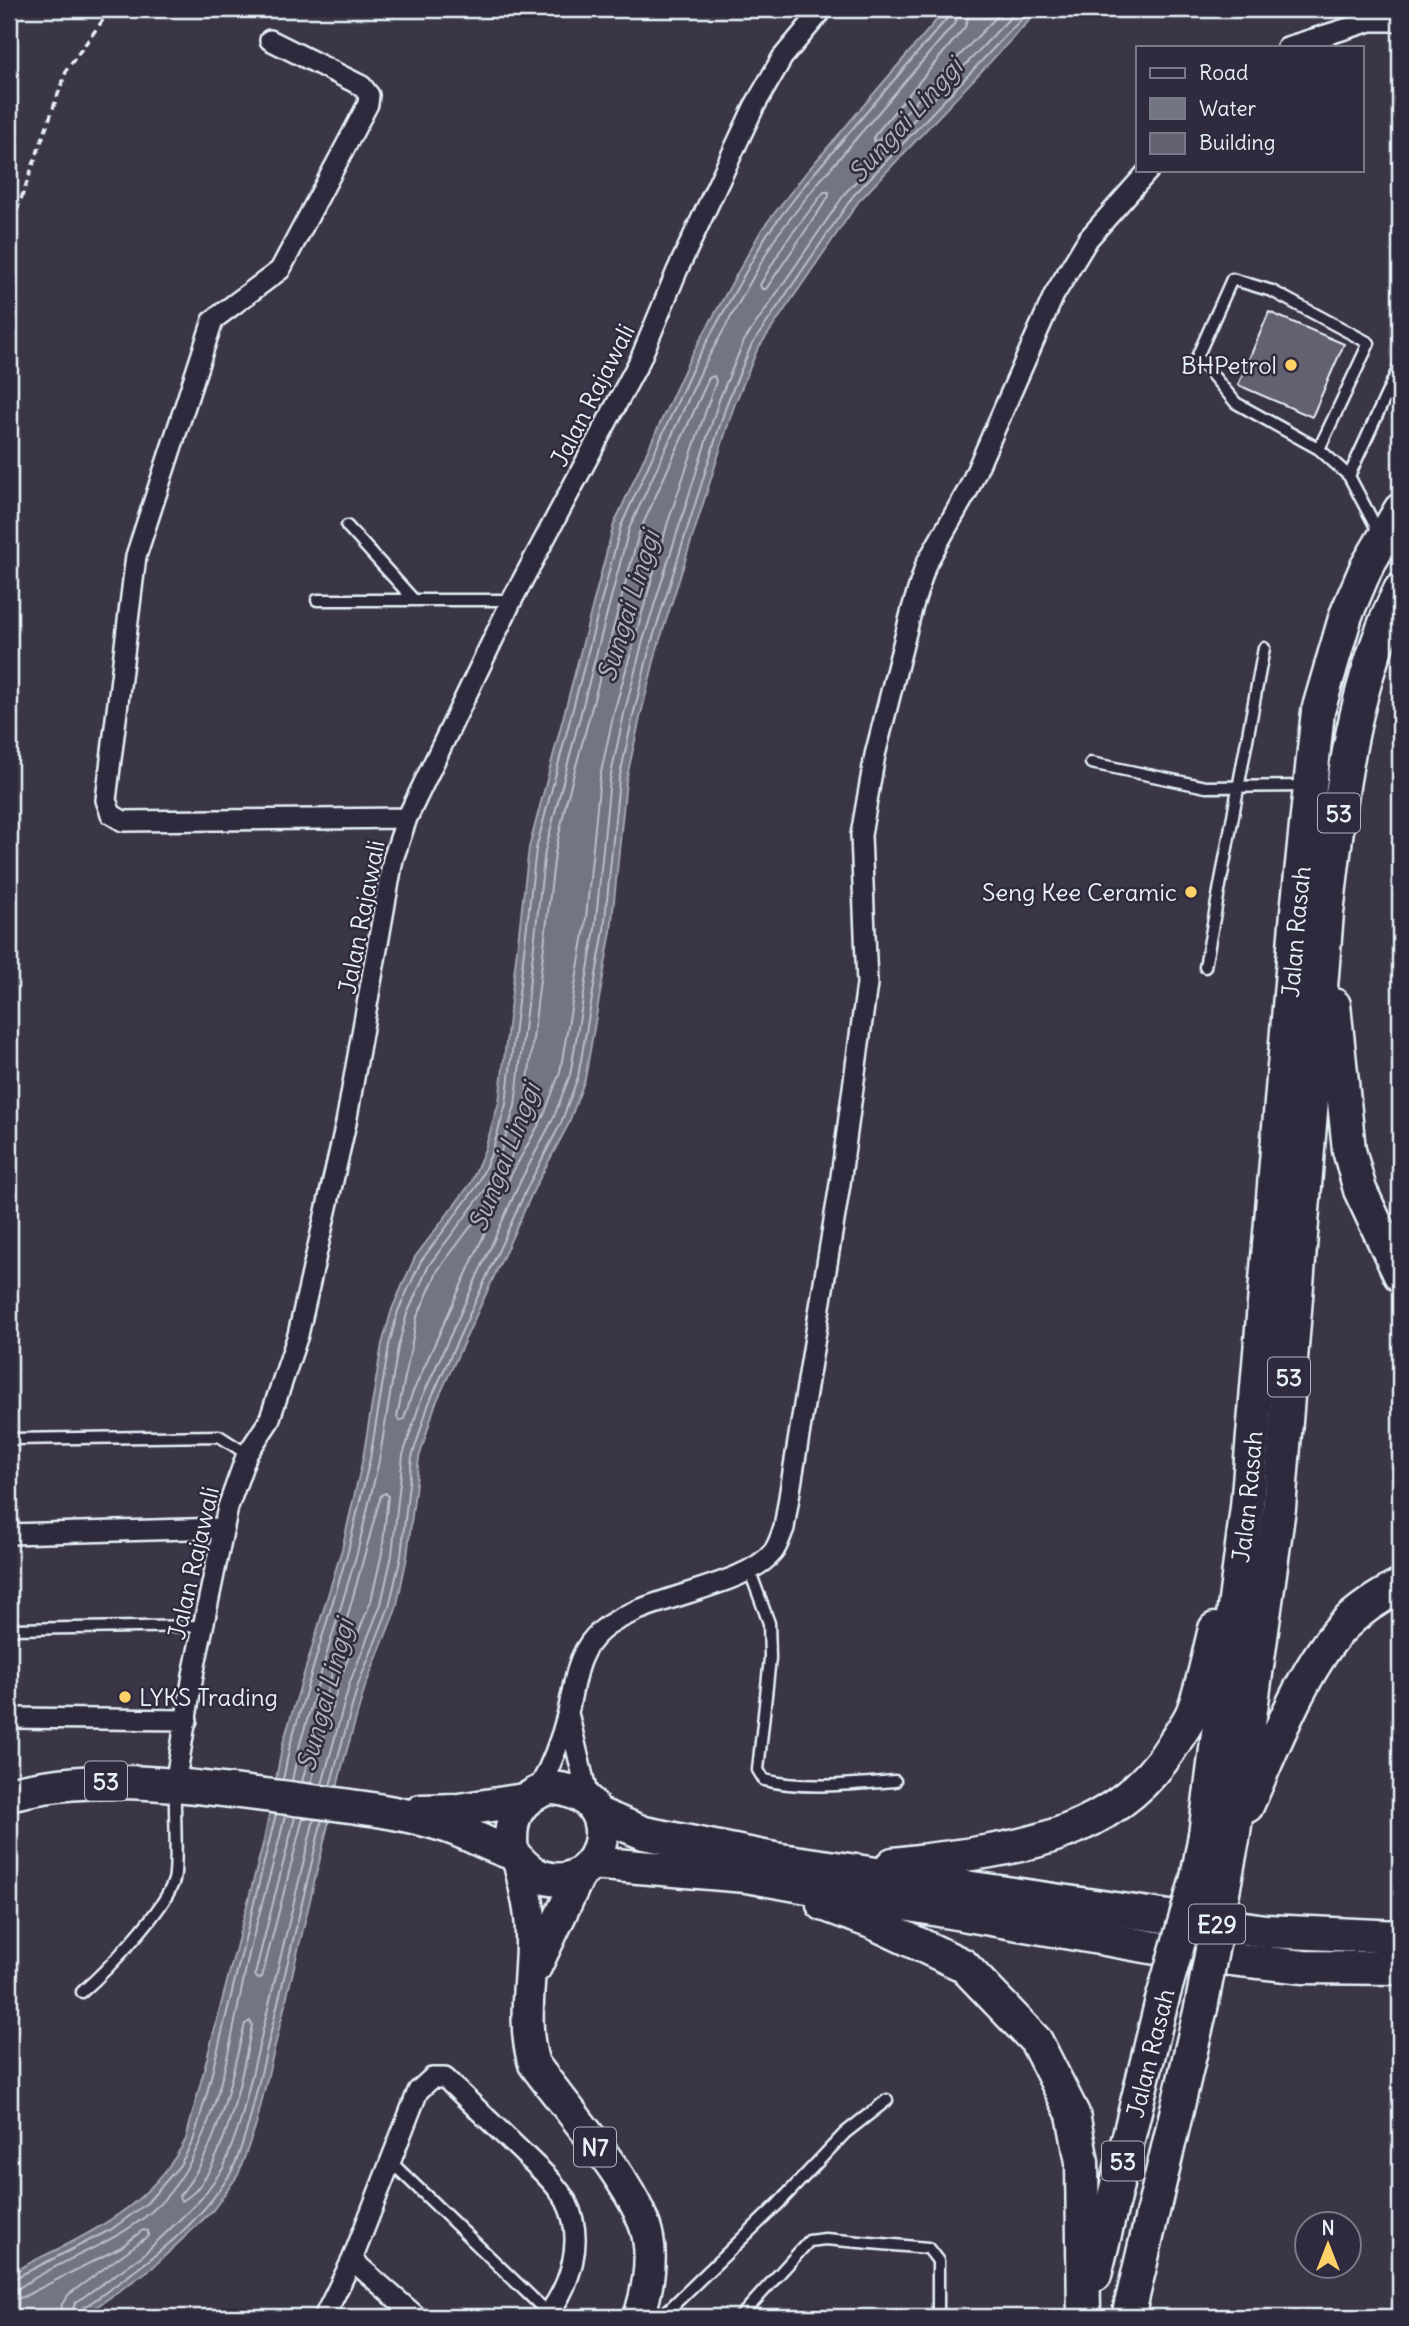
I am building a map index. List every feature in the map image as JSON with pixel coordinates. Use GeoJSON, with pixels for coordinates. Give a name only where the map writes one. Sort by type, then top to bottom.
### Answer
{"type":"FeatureCollection","features":[{"type":"Feature","properties":{"kind":"highway","name":"Jalan Rasah"},"geometry":{"type":"LineString","coordinates":[[1128,2317],[1200,2008],[1219,1837],[1309,785],[1318,711],[1346,615],[1366,568],[1400,510]]}},
{"type":"Feature","properties":{"kind":"highway","name":"Jalan Rasah"},"geometry":{"type":"LineString","coordinates":[[1085,2317],[1161,2004],[1198,1878],[1219,1837],[1279,1508],[1327,913],[1355,713],[1385,621],[1400,590]]}},
{"type":"Feature","properties":{"kind":"highway"},"geometry":{"type":"LineString","coordinates":[[1327,913],[1349,1150],[1360,1190],[1400,1275]]}},
{"type":"Feature","properties":{"kind":"highway"},"geometry":{"type":"LineString","coordinates":[[854,1869],[964,1856],[1063,1835],[1124,1801],[1163,1761],[1192,1712],[1247,1507]]}},
{"type":"Feature","properties":{"kind":"highway"},"geometry":{"type":"LineString","coordinates":[[1219,1837],[1311,1671],[1342,1627],[1371,1602],[1400,1586]]}},
{"type":"Feature","properties":{"kind":"highway","name":"53"},"geometry":{"type":"LineString","coordinates":[[9,1794],[40,1786],[113,1781],[189,1786],[392,1812],[446,1826],[515,1857],[540,1876],[554,1879],[586,1867],[746,1876]]}},
{"type":"Feature","properties":{"kind":"highway","name":"53"},"geometry":{"type":"LineString","coordinates":[[392,1812],[459,1810],[565,1788],[593,1808],[644,1833],[699,1846],[854,1869]]}},
{"type":"Feature","properties":{"kind":"highway"},"geometry":{"type":"LineString","coordinates":[[515,1857],[511,1822],[531,1796]]}},
{"type":"Feature","properties":{"kind":"highway"},"geometry":{"type":"LineString","coordinates":[[586,1867],[602,1839],[593,1808]]}},
{"type":"Feature","properties":{"kind":"highway"},"geometry":{"type":"LineString","coordinates":[[854,1869],[1265,1931],[1400,1937]]}},
{"type":"Feature","properties":{"kind":"highway"},"geometry":{"type":"LineString","coordinates":[[746,1876],[1196,1955],[1304,1967],[1400,1968]]}},
{"type":"Feature","properties":{"kind":"highway"},"geometry":{"type":"LineString","coordinates":[[746,1876],[874,1923],[963,1965],[1036,2041],[1073,2114],[1082,2162],[1085,2317]]}},
{"type":"Feature","properties":{"kind":"main road","name":"N7"},"geometry":{"type":"LineString","coordinates":[[515,1857],[530,1907],[531,1980],[527,2043],[534,2064],[638,2208],[648,2239],[648,2288],[639,2317]]}},
{"type":"Feature","properties":{"kind":"main road","name":"N7"},"geometry":{"type":"LineString","coordinates":[[531,1980],[586,1867]]}},
{"type":"Feature","properties":{"kind":"street","name":"Jalan Rajawali"},"geometry":{"type":"LineString","coordinates":[[189,1786],[187,1720],[193,1675],[228,1507],[247,1454],[269,1421],[298,1335],[346,1123],[393,859],[407,818],[512,600],[640,360],[677,271],[754,107],[782,58],[823,9]]}},
{"type":"Feature","properties":{"kind":"street"},"geometry":{"type":"LineString","coordinates":[[1290,46],[1371,21],[1400,21]]}},
{"type":"Feature","properties":{"kind":"street"},"geometry":{"type":"LineString","coordinates":[[270,40],[362,86],[369,95],[368,104],[280,270],[213,320],[136,556],[106,800],[111,814],[123,821],[407,818]]}},
{"type":"Feature","properties":{"kind":"street"},"geometry":{"type":"LineString","coordinates":[[531,1796],[553,1763],[568,1712],[574,1673],[585,1649],[602,1630],[632,1611],[749,1569],[773,1553],[785,1528],[838,1197],[867,984],[861,835],[875,755],[912,609],[926,564],[968,490],[1054,295],[1088,239],[1147,172]]}},
{"type":"Feature","properties":{"kind":"street"},"geometry":{"type":"LineString","coordinates":[[9,1534],[224,1528]]}},
{"type":"Feature","properties":{"kind":"street"},"geometry":{"type":"LineString","coordinates":[[568,1712],[593,1808]]}},
{"type":"Feature","properties":{"kind":"street"},"geometry":{"type":"LineString","coordinates":[[11,1715],[187,1720]]}},
{"type":"Feature","properties":{"kind":"street"},"geometry":{"type":"LineString","coordinates":[[324,2317],[352,2260],[418,2091],[432,2078],[445,2078],[545,2174],[566,2202],[573,2233],[574,2258],[569,2281],[549,2316]]}},
{"type":"Feature","properties":{"kind":"street"},"geometry":{"type":"LineString","coordinates":[[352,2260],[417,2317]]}},
{"type":"Feature","properties":{"kind":"lane"},"geometry":{"type":"LineString","coordinates":[[1319,449],[1369,343],[1272,291],[1232,279],[1198,357],[1236,403],[1319,449],[1349,476],[1383,540]]}},
{"type":"Feature","properties":{"kind":"lane"},"geometry":{"type":"LineString","coordinates":[[1349,476],[1400,365]]}},
{"type":"Feature","properties":{"kind":"lane"},"geometry":{"type":"LineString","coordinates":[[348,526],[414,600]]}},
{"type":"Feature","properties":{"kind":"lane"},"geometry":{"type":"LineString","coordinates":[[317,600],[512,600]]}},
{"type":"Feature","properties":{"kind":"lane"},"geometry":{"type":"LineString","coordinates":[[1205,967],[1264,648]]}},
{"type":"Feature","properties":{"kind":"lane"},"geometry":{"type":"LineString","coordinates":[[1091,763],[1206,787],[1309,785]]}},
{"type":"Feature","properties":{"kind":"lane"},"geometry":{"type":"LineString","coordinates":[[9,1439],[219,1436],[247,1454]]}},
{"type":"Feature","properties":{"kind":"lane"},"geometry":{"type":"LineString","coordinates":[[749,1569],[769,1623],[770,1658],[758,1770],[764,1780],[779,1784],[829,1785],[895,1781]]}},
{"type":"Feature","properties":{"kind":"lane"},"geometry":{"type":"LineString","coordinates":[[9,1629],[205,1626]]}},
{"type":"Feature","properties":{"kind":"lane"},"geometry":{"type":"LineString","coordinates":[[82,1992],[102,1974],[158,1908],[174,1880],[189,1786]]}},
{"type":"Feature","properties":{"kind":"lane"},"geometry":{"type":"LineString","coordinates":[[661,2317],[778,2204],[845,2133],[887,2100]]}},
{"type":"Feature","properties":{"kind":"lane"},"geometry":{"type":"LineString","coordinates":[[392,2162],[549,2316]]}},
{"type":"Feature","properties":{"kind":"lane"},"geometry":{"type":"LineString","coordinates":[[740,2317],[809,2241],[825,2239],[928,2248],[938,2261],[938,2317]]}},
{"type":"Feature","properties":{"kind":"path"},"geometry":{"type":"LineString","coordinates":[[9,233],[68,69],[111,9]]}},
{"type":"Feature","properties":{"kind":"water","name":"Sungai Linggi"},"geometry":{"type":"Polygon","coordinates":[[[946,9],[1040,9],[859,201],[757,350],[734,406],[657,649],[626,781],[611,931],[585,1079],[568,1125],[535,1187],[435,1405],[419,1458],[407,1557],[396,1609],[365,1687],[342,1767],[256,2125],[238,2175],[213,2210],[153,2267],[82,2317],[9,2317],[9,2276],[99,2227],[133,2204],[162,2175],[186,2139],[264,1840],[283,1743],[342,1549],[363,1458],[382,1344],[392,1309],[415,1257],[471,1183],[485,1149],[499,1102],[529,848],[614,524],[689,360],[762,229],[806,173],[946,9]]]}},
{"type":"Feature","properties":{"kind":"building","name":"BHPetrol"},"geometry":{"type":"Polygon","coordinates":[[[1269,312],[1344,344],[1312,417],[1238,385],[1269,312]]]}},
{"type":"Feature","properties":{"kind":"place","name":"BHPetrol"},"geometry":{"type":"Point","coordinates":[1291,365]}},
{"type":"Feature","properties":{"kind":"place","name":"Seng Kee Ceramic"},"geometry":{"type":"Point","coordinates":[1191,892]}},
{"type":"Feature","properties":{"kind":"place","name":"LYKS Trading"},"geometry":{"type":"Point","coordinates":[125,1697]}}]}
